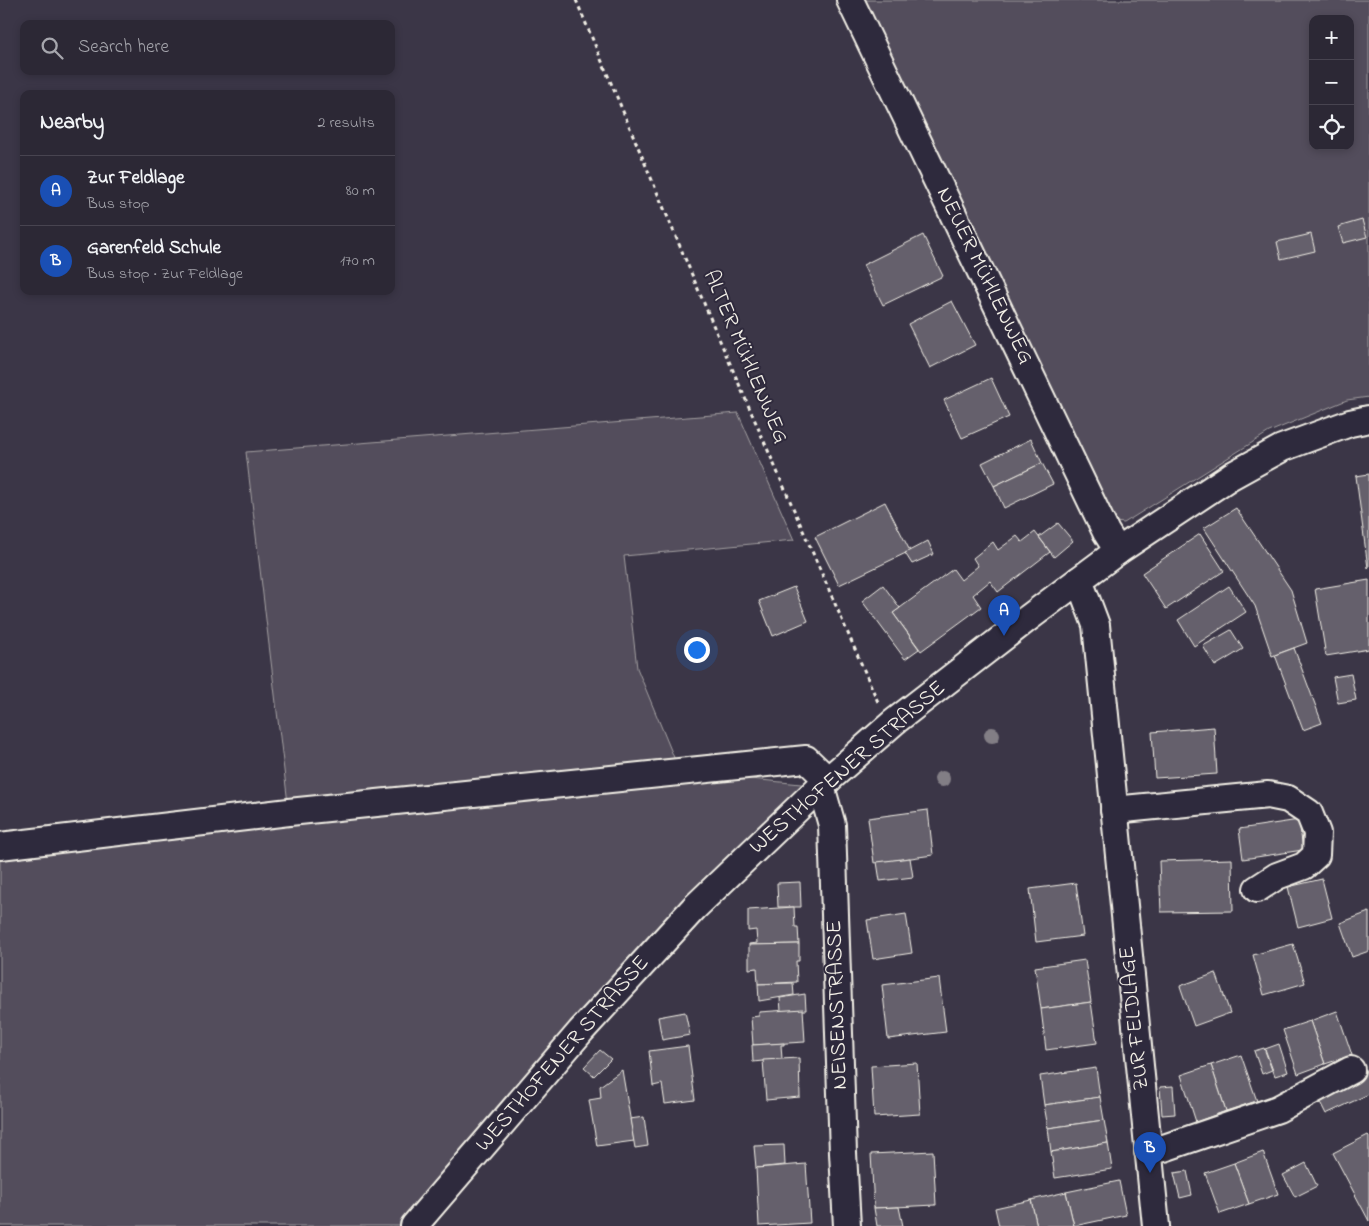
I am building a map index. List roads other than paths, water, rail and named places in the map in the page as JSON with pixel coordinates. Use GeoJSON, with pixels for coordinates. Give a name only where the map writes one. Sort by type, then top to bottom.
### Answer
{"type":"FeatureCollection","features":[{"type":"Feature","properties":{"kind":"street","name":"NEUER MÜHLENWEG"},"geometry":{"type":"LineString","coordinates":[[850,0],[1106,532],[1118,552]]}},
{"type":"Feature","properties":{"kind":"street","name":"WESTHOFENER STRASSE"},"geometry":{"type":"LineString","coordinates":[[414,1226],[581,1031],[694,908],[825,783],[894,722],[1079,580],[1231,476],[1282,448],[1350,423],[1369,419]]}},
{"type":"Feature","properties":{"kind":"street","name":"ZUR FELDLAGE"},"geometry":{"type":"LineString","coordinates":[[1079,580],[1096,625],[1156,1226]]}},
{"type":"Feature","properties":{"kind":"street"},"geometry":{"type":"LineString","coordinates":[[0,846],[289,812],[806,759],[825,783]]}},
{"type":"Feature","properties":{"kind":"street","name":"NEISENSTRASSE"},"geometry":{"type":"LineString","coordinates":[[825,783],[832,826],[847,1226]]}},
{"type":"Feature","properties":{"kind":"street"},"geometry":{"type":"LineString","coordinates":[[1114,810],[1268,795],[1288,799],[1309,813],[1317,833],[1316,855],[1304,866],[1277,876],[1257,889]]}},
{"type":"Feature","properties":{"kind":"street"},"geometry":{"type":"LineString","coordinates":[[1148,1152],[1278,1109],[1351,1070]]}},
{"type":"Feature","properties":{"kind":"place","name":"Zur Feldlage"},"geometry":{"type":"Point","coordinates":[1004,636]}},
{"type":"Feature","properties":{"kind":"place","name":"Garenfeld Schule"},"geometry":{"type":"Point","coordinates":[1150,1173]}}]}
